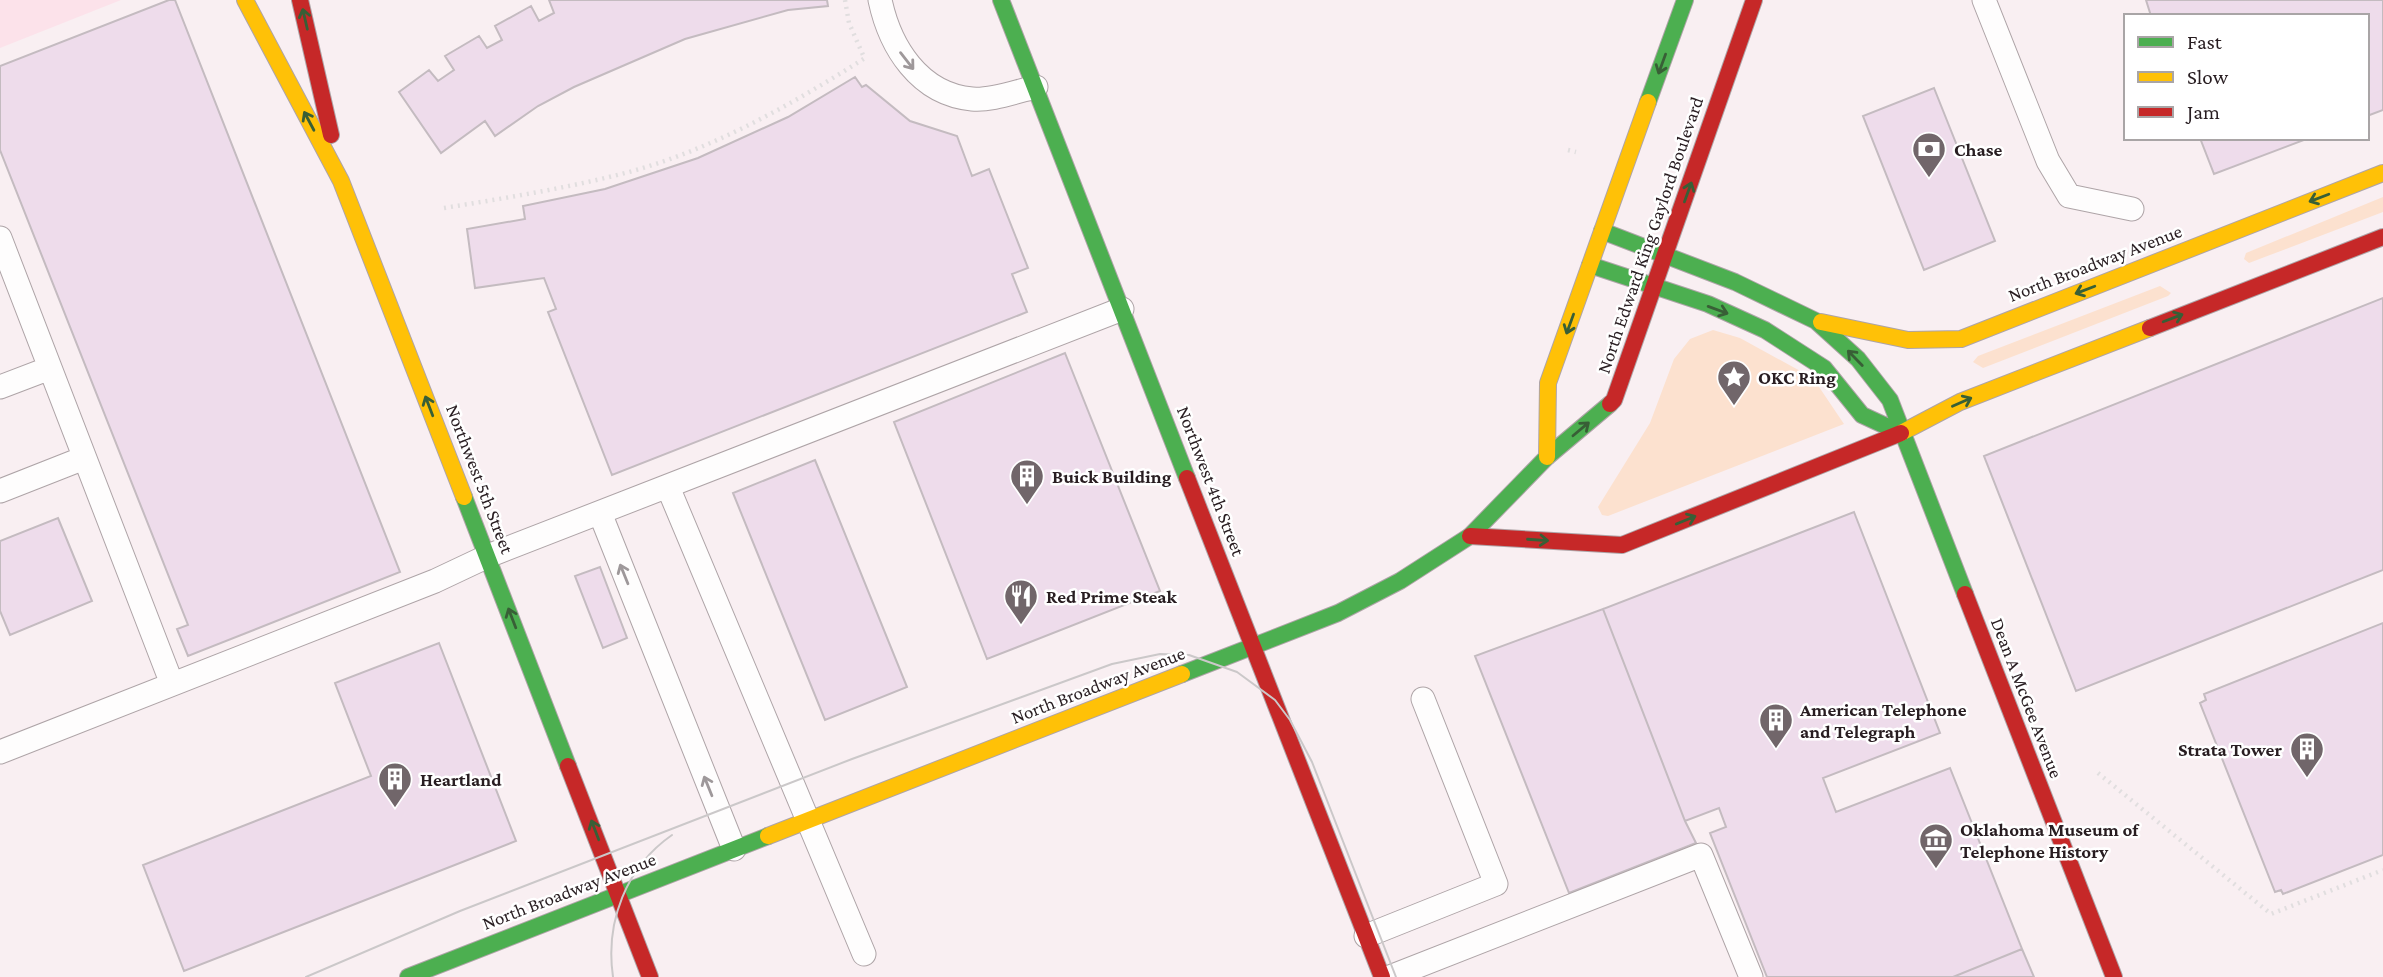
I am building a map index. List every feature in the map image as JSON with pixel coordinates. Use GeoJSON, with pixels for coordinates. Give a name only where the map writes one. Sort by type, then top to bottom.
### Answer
{"type":"FeatureCollection","features":[{"type":"Feature","properties":{"kind":"main road"},"geometry":{"type":"LineString","coordinates":[[300,0],[341,181]]}},
{"type":"Feature","properties":{"kind":"main road","name":"Northwest 4th Street"},"geometry":{"type":"LineString","coordinates":[[1001,0],[1382,977]]}},
{"type":"Feature","properties":{"kind":"main road"},"geometry":{"type":"LineString","coordinates":[[1547,457],[1548,383],[1685,0]]}},
{"type":"Feature","properties":{"kind":"main road","name":"North Edward King Gaylord Boulevard"},"geometry":{"type":"LineString","coordinates":[[1547,457],[1614,400],[1754,0]]}},
{"type":"Feature","properties":{"kind":"main road","name":"Northwest 5th Street"},"geometry":{"type":"LineString","coordinates":[[246,3],[341,181],[650,977]]}},
{"type":"Feature","properties":{"kind":"main road","name":"North Broadway Avenue"},"geometry":{"type":"LineString","coordinates":[[1816,321],[1899,341],[1932,344],[1961,339],[2383,173]]}},
{"type":"Feature","properties":{"kind":"main road","name":"Dean A McGee Avenue"},"geometry":{"type":"LineString","coordinates":[[1602,231],[1744,286],[1816,321],[1858,359],[1890,400],[2114,977]]}},
{"type":"Feature","properties":{"kind":"main road"},"geometry":{"type":"LineString","coordinates":[[1470,536],[1622,545],[1901,433],[1960,402],[2383,237]]}},
{"type":"Feature","properties":{"kind":"main road"},"geometry":{"type":"LineString","coordinates":[[1590,265],[1731,315],[1781,339],[1819,362],[1861,415],[1901,433]]}},
{"type":"Feature","properties":{"kind":"main road","name":"North Broadway Avenue"},"geometry":{"type":"LineString","coordinates":[[408,977],[1338,613],[1400,581],[1470,536],[1547,457]]}},
{"type":"Feature","properties":{"kind":"lane"},"geometry":{"type":"LineString","coordinates":[[880,0],[886,30],[908,66],[937,88],[973,99],[1036,87]]}},
{"type":"Feature","properties":{"kind":"lane"},"geometry":{"type":"LineString","coordinates":[[1984,0],[2048,161],[2069,196],[2132,209]]}},
{"type":"Feature","properties":{"kind":"lane"},"geometry":{"type":"LineString","coordinates":[[0,238],[172,684]]}},
{"type":"Feature","properties":{"kind":"lane"},"geometry":{"type":"LineString","coordinates":[[0,752],[435,581],[488,556],[1122,309]]}},
{"type":"Feature","properties":{"kind":"lane"},"geometry":{"type":"LineString","coordinates":[[0,387],[50,368]]}},
{"type":"Feature","properties":{"kind":"lane"},"geometry":{"type":"LineString","coordinates":[[0,491],[85,458]]}},
{"type":"Feature","properties":{"kind":"lane"},"geometry":{"type":"LineString","coordinates":[[668,487],[864,954]]}},
{"type":"Feature","properties":{"kind":"lane"},"geometry":{"type":"LineString","coordinates":[[600,513],[734,849]]}},
{"type":"Feature","properties":{"kind":"lane"},"geometry":{"type":"LineString","coordinates":[[1366,936],[1496,884],[1423,699]]}},
{"type":"Feature","properties":{"kind":"lane"},"geometry":{"type":"LineString","coordinates":[[1390,977],[1701,855],[1751,977]]}},
{"type":"Feature","properties":{"kind":"path"},"geometry":{"type":"LineString","coordinates":[[444,208],[546,191],[630,172],[691,151],[813,91],[865,58]]}},
{"type":"Feature","properties":{"kind":"path"},"geometry":{"type":"LineString","coordinates":[[1568,150],[1576,152]]}},
{"type":"Feature","properties":{"kind":"path"},"geometry":{"type":"LineString","coordinates":[[2098,773],[2271,914],[2383,870]]}},
{"type":"Feature","properties":{"kind":"shaded area"},"geometry":{"type":"Polygon","coordinates":[[[0,0],[121,0],[0,48],[0,0]]]}},
{"type":"Feature","properties":{"kind":"shaded area"},"geometry":{"type":"Polygon","coordinates":[[[2383,197],[2383,212],[2249,263],[2244,259],[2246,253],[2383,197]]]}},
{"type":"Feature","properties":{"kind":"shaded area"},"geometry":{"type":"Polygon","coordinates":[[[2160,286],[2171,293],[1983,368],[1973,362],[1978,356],[2160,286]]]}},
{"type":"Feature","properties":{"kind":"shaded area"},"geometry":{"type":"Polygon","coordinates":[[[1713,330],[1740,338],[1813,378],[1844,424],[1608,516],[1602,515],[1598,507],[1650,423],[1674,359],[1690,339],[1713,330]]]}},
{"type":"Feature","properties":{"kind":"building"},"geometry":{"type":"Polygon","coordinates":[[[169,0],[175,0],[400,572],[188,656],[177,629],[188,625],[0,150],[0,66],[169,0]]]}},
{"type":"Feature","properties":{"kind":"building"},"geometry":{"type":"Polygon","coordinates":[[[549,0],[827,0],[828,6],[788,10],[685,39],[574,87],[538,106],[495,136],[485,121],[441,153],[399,92],[429,70],[438,81],[454,70],[445,56],[479,36],[487,48],[502,40],[495,26],[531,6],[539,21],[554,13],[549,0]]]}},
{"type":"Feature","properties":{"kind":"building"},"geometry":{"type":"Polygon","coordinates":[[[2146,0],[2383,0],[2383,110],[2369,115],[2369,14],[2150,14],[2146,0]]]}},
{"type":"Feature","properties":{"kind":"building"},"geometry":{"type":"Polygon","coordinates":[[[855,77],[862,87],[866,85],[910,121],[957,136],[972,176],[989,169],[1028,268],[1012,274],[1027,312],[612,475],[548,312],[556,309],[544,278],[475,288],[467,229],[525,219],[523,206],[605,189],[698,158],[788,117],[855,77]]]}},
{"type":"Feature","properties":{"kind":"building","name":"Chase"},"geometry":{"type":"Polygon","coordinates":[[[1934,88],[1995,241],[1924,270],[1863,116],[1934,88]]]}},
{"type":"Feature","properties":{"kind":"building"},"geometry":{"type":"Polygon","coordinates":[[[2201,140],[2304,140],[2214,174],[2201,140]]]}},
{"type":"Feature","properties":{"kind":"building"},"geometry":{"type":"Polygon","coordinates":[[[2383,298],[2383,570],[2076,691],[1984,456],[2383,298]]]}},
{"type":"Feature","properties":{"kind":"building","name":"Buick Building"},"geometry":{"type":"Polygon","coordinates":[[[1065,353],[1160,591],[987,659],[894,422],[1065,353]]]}},
{"type":"Feature","properties":{"kind":"building"},"geometry":{"type":"Polygon","coordinates":[[[815,460],[907,687],[825,720],[733,493],[815,460]]]}},
{"type":"Feature","properties":{"kind":"building","name":"American Telephone and Telegraph"},"geometry":{"type":"Polygon","coordinates":[[[1854,512],[1940,733],[1823,778],[1836,812],[1950,768],[2022,949],[1953,977],[1767,977],[1710,833],[1726,827],[1719,808],[1685,821],[1603,609],[1854,512]]]}},
{"type":"Feature","properties":{"kind":"building"},"geometry":{"type":"Polygon","coordinates":[[[58,518],[92,601],[10,635],[0,611],[0,541],[58,518]]]}},
{"type":"Feature","properties":{"kind":"building"},"geometry":{"type":"Polygon","coordinates":[[[600,567],[627,638],[603,648],[575,576],[600,567]]]}},
{"type":"Feature","properties":{"kind":"building"},"geometry":{"type":"Polygon","coordinates":[[[1603,609],[1696,843],[1569,893],[1475,656],[1603,609]]]}},
{"type":"Feature","properties":{"kind":"building","name":"Strata Tower"},"geometry":{"type":"Polygon","coordinates":[[[2383,623],[2383,855],[2283,894],[2281,890],[2275,892],[2200,703],[2206,700],[2204,694],[2383,623]]]}},
{"type":"Feature","properties":{"kind":"building","name":"Heartland"},"geometry":{"type":"Polygon","coordinates":[[[439,643],[516,841],[184,971],[143,865],[371,776],[335,683],[439,643]]]}},
{"type":"Feature","properties":{"kind":"building"},"geometry":{"type":"Polygon","coordinates":[[[2022,949],[2034,977],[1953,977],[2022,949]]]}},
{"type":"Feature","properties":{"kind":"tram line"},"geometry":{"type":"LineString","coordinates":[[306,977],[460,911],[852,759],[1112,664],[1160,654],[1189,655],[1237,672],[1275,700],[1290,720],[1312,762],[1396,977]]}},
{"type":"Feature","properties":{"kind":"tram line"},"geometry":{"type":"LineString","coordinates":[[613,977],[612,936],[622,897],[642,863],[672,835]]}},
{"type":"Feature","properties":{"kind":"traffic: fast"},"geometry":{"type":"LineString","coordinates":[[1001,0],[1187,478]]}},
{"type":"Feature","properties":{"kind":"traffic: fast"},"geometry":{"type":"LineString","coordinates":[[1648,102],[1685,0]]}},
{"type":"Feature","properties":{"kind":"traffic: fast"},"geometry":{"type":"LineString","coordinates":[[1602,231],[1735,282],[1816,321],[1858,359],[1890,400],[1965,594]]}},
{"type":"Feature","properties":{"kind":"traffic: fast"},"geometry":{"type":"LineString","coordinates":[[1590,265],[1708,304],[1765,330],[1824,368],[1862,415],[1901,433]]}},
{"type":"Feature","properties":{"kind":"traffic: fast"},"geometry":{"type":"LineString","coordinates":[[1182,674],[1338,613],[1400,581],[1470,536],[1547,457],[1610,404]]}},
{"type":"Feature","properties":{"kind":"traffic: fast"},"geometry":{"type":"LineString","coordinates":[[464,497],[568,766]]}},
{"type":"Feature","properties":{"kind":"traffic: fast"},"geometry":{"type":"LineString","coordinates":[[408,977],[768,836]]}},
{"type":"Feature","properties":{"kind":"traffic: slow"},"geometry":{"type":"LineString","coordinates":[[245,0],[341,181],[464,497]]}},
{"type":"Feature","properties":{"kind":"traffic: slow"},"geometry":{"type":"LineString","coordinates":[[1547,457],[1548,383],[1648,102]]}},
{"type":"Feature","properties":{"kind":"traffic: slow"},"geometry":{"type":"LineString","coordinates":[[1821,322],[1908,340],[1961,339],[2383,173]]}},
{"type":"Feature","properties":{"kind":"traffic: slow"},"geometry":{"type":"LineString","coordinates":[[1901,433],[1960,402],[2150,328]]}},
{"type":"Feature","properties":{"kind":"traffic: slow"},"geometry":{"type":"LineString","coordinates":[[768,836],[1182,674]]}},
{"type":"Feature","properties":{"kind":"traffic: jam"},"geometry":{"type":"LineString","coordinates":[[300,0],[331,135]]}},
{"type":"Feature","properties":{"kind":"traffic: jam"},"geometry":{"type":"LineString","coordinates":[[1610,404],[1614,400],[1754,0]]}},
{"type":"Feature","properties":{"kind":"traffic: jam"},"geometry":{"type":"LineString","coordinates":[[2150,328],[2383,237]]}},
{"type":"Feature","properties":{"kind":"traffic: jam"},"geometry":{"type":"LineString","coordinates":[[1470,536],[1622,545],[1901,433]]}},
{"type":"Feature","properties":{"kind":"traffic: jam"},"geometry":{"type":"LineString","coordinates":[[1187,478],[1382,977]]}},
{"type":"Feature","properties":{"kind":"traffic: jam"},"geometry":{"type":"LineString","coordinates":[[1965,594],[2114,977]]}},
{"type":"Feature","properties":{"kind":"traffic: jam"},"geometry":{"type":"LineString","coordinates":[[568,766],[650,977]]}},
{"type":"Feature","properties":{"kind":"place","name":"Chase"},"geometry":{"type":"Point","coordinates":[1929,179]}},
{"type":"Feature","properties":{"kind":"place","name":"OKC Ring"},"geometry":{"type":"Point","coordinates":[1734,407]}},
{"type":"Feature","properties":{"kind":"place","name":"Buick Building"},"geometry":{"type":"Point","coordinates":[1027,506]}},
{"type":"Feature","properties":{"kind":"place","name":"Red Prime Steak"},"geometry":{"type":"Point","coordinates":[1021,626]}},
{"type":"Feature","properties":{"kind":"place","name":"American Telephone and Telegraph"},"geometry":{"type":"Point","coordinates":[1776,750]}},
{"type":"Feature","properties":{"kind":"place","name":"Strata Tower"},"geometry":{"type":"Point","coordinates":[2307,779]}},
{"type":"Feature","properties":{"kind":"place","name":"Heartland"},"geometry":{"type":"Point","coordinates":[395,809]}},
{"type":"Feature","properties":{"kind":"place","name":"Oklahoma Museum of Telephone History"},"geometry":{"type":"Point","coordinates":[1936,870]}}]}
